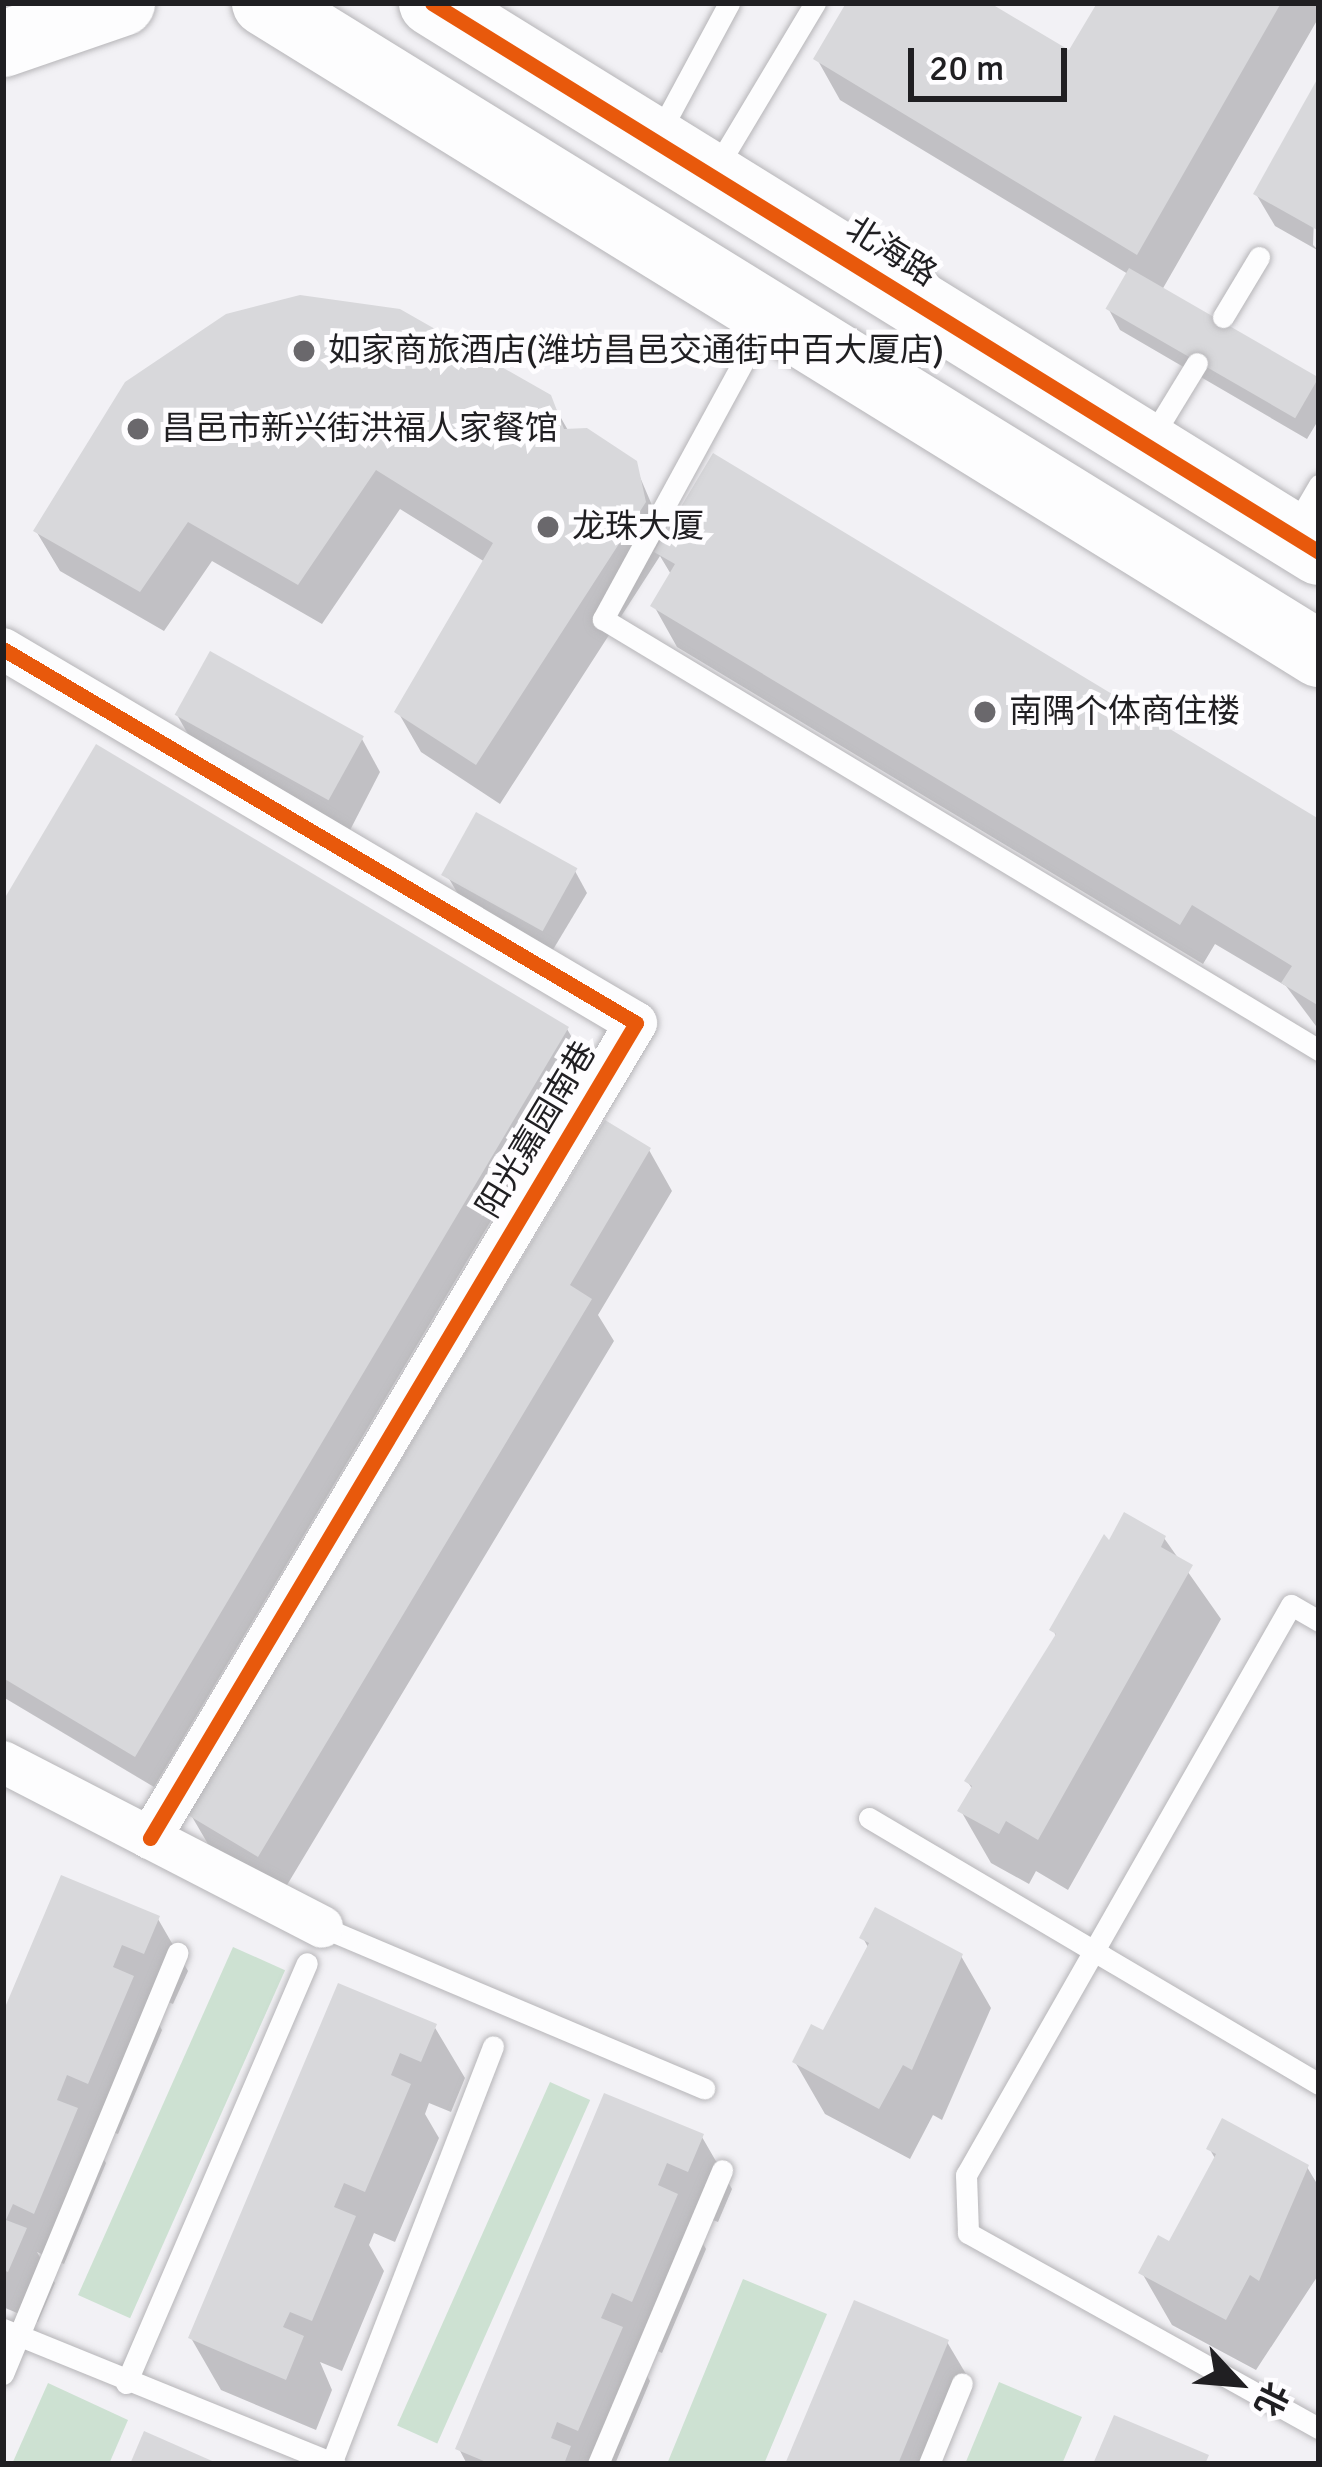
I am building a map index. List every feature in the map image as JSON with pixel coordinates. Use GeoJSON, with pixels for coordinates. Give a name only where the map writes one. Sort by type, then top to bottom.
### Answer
{"type":"FeatureCollection","features":[{"type":"Feature","properties":{"kind":"main road"},"geometry":{"type":"LineString","coordinates":[[3,44],[122,3]]}},
{"type":"Feature","properties":{"kind":"main road"},"geometry":{"type":"LineString","coordinates":[[265,3],[1319,654]]}},
{"type":"Feature","properties":{"kind":"main road","name":"北海路"},"geometry":{"type":"LineString","coordinates":[[432,3],[1147,446],[1309,524]]}},
{"type":"Feature","properties":{"kind":"street","name":"阳光嘉园南巷"},"geometry":{"type":"LineString","coordinates":[[3,649],[636,1022],[150,1838]]}},
{"type":"Feature","properties":{"kind":"street"},"geometry":{"type":"LineString","coordinates":[[3,1762],[150,1838],[314,1945]]}},
{"type":"Feature","properties":{"kind":"lane"},"geometry":{"type":"LineString","coordinates":[[655,141],[728,3]]}},
{"type":"Feature","properties":{"kind":"lane"},"geometry":{"type":"LineString","coordinates":[[712,176],[815,3]]}},
{"type":"Feature","properties":{"kind":"lane"},"geometry":{"type":"LineString","coordinates":[[1223,317],[1259,256]]}},
{"type":"Feature","properties":{"kind":"lane"},"geometry":{"type":"LineString","coordinates":[[769,314],[603,619],[1319,1050]]}},
{"type":"Feature","properties":{"kind":"lane"},"geometry":{"type":"LineString","coordinates":[[1147,446],[1197,363]]}},
{"type":"Feature","properties":{"kind":"lane"},"geometry":{"type":"LineString","coordinates":[[1319,1622],[1291,1605],[966,2175],[968,2233],[1319,2428]]}},
{"type":"Feature","properties":{"kind":"lane"},"geometry":{"type":"LineString","coordinates":[[869,1819],[1319,2084]]}},
{"type":"Feature","properties":{"kind":"lane"},"geometry":{"type":"LineString","coordinates":[[126,2383],[314,1945],[704,2088]]}},
{"type":"Feature","properties":{"kind":"lane"},"geometry":{"type":"LineString","coordinates":[[3,2374],[11,2332],[177,1953]]}},
{"type":"Feature","properties":{"kind":"lane"},"geometry":{"type":"LineString","coordinates":[[11,2332],[333,2464],[493,2046]]}},
{"type":"Feature","properties":{"kind":"lane"},"geometry":{"type":"LineString","coordinates":[[598,2464],[722,2170]]}},
{"type":"Feature","properties":{"kind":"lane"},"geometry":{"type":"LineString","coordinates":[[929,2464],[962,2383]]}},
{"type":"Feature","properties":{"kind":"green space"},"geometry":{"type":"Polygon","coordinates":[[[233,1947],[285,1970],[130,2318],[78,2295],[233,1947]]]}},
{"type":"Feature","properties":{"kind":"green space"},"geometry":{"type":"Polygon","coordinates":[[[550,2082],[590,2100],[437,2443],[397,2425],[550,2082]]]}},
{"type":"Feature","properties":{"kind":"green space"},"geometry":{"type":"Polygon","coordinates":[[[743,2279],[827,2314],[764,2464],[667,2464],[743,2279]]]}},
{"type":"Feature","properties":{"kind":"green space"},"geometry":{"type":"Polygon","coordinates":[[[999,2382],[1082,2417],[1062,2464],[965,2464],[999,2382]]]}},
{"type":"Feature","properties":{"kind":"green space"},"geometry":{"type":"Polygon","coordinates":[[[48,2383],[128,2420],[109,2464],[12,2464],[48,2383]]]}},
{"type":"Feature","properties":{"kind":"building"},"geometry":{"type":"Polygon","coordinates":[[[846,3],[990,3],[1069,50],[1097,3],[1281,3],[1137,255],[813,59],[846,3]]]}},
{"type":"Feature","properties":{"kind":"building"},"geometry":{"type":"Polygon","coordinates":[[[1319,76],[1319,231],[1253,194],[1319,76]]]}},
{"type":"Feature","properties":{"kind":"building"},"geometry":{"type":"Polygon","coordinates":[[[1129,268],[1319,378],[1295,418],[1106,309],[1129,268]]]}},
{"type":"Feature","properties":{"kind":"building","name":"龙珠大厦"},"geometry":{"type":"Polygon","coordinates":[[[300,295],[400,309],[551,395],[564,429],[587,428],[637,461],[646,502],[476,765],[394,712],[493,543],[376,470],[298,585],[188,522],[140,592],[33,531],[125,382],[226,314],[300,295]]]}},
{"type":"Feature","properties":{"kind":"building","name":"南隅个体商住楼"},"geometry":{"type":"Polygon","coordinates":[[[713,453],[1319,819],[1319,1006],[1281,983],[1292,966],[1192,905],[1180,925],[650,606],[675,564],[654,552],[713,453]]]}},
{"type":"Feature","properties":{"kind":"building"},"geometry":{"type":"Polygon","coordinates":[[[210,651],[364,736],[329,800],[175,715],[210,651]]]}},
{"type":"Feature","properties":{"kind":"building"},"geometry":{"type":"Polygon","coordinates":[[[96,744],[569,1027],[135,1757],[3,1678],[3,901],[96,744]]]}},
{"type":"Feature","properties":{"kind":"building"},"geometry":{"type":"Polygon","coordinates":[[[476,812],[577,868],[543,931],[441,875],[476,812]]]}},
{"type":"Feature","properties":{"kind":"building"},"geometry":{"type":"Polygon","coordinates":[[[605,1120],[651,1148],[570,1285],[592,1299],[258,1857],[188,1815],[605,1120]]]}},
{"type":"Feature","properties":{"kind":"building"},"geometry":{"type":"Polygon","coordinates":[[[1124,1512],[1166,1536],[1161,1547],[1193,1565],[1038,1840],[1006,1821],[999,1834],[957,1811],[972,1786],[964,1781],[1056,1634],[1049,1630],[1104,1534],[1109,1540],[1124,1512]]]}},
{"type":"Feature","properties":{"kind":"building"},"geometry":{"type":"Polygon","coordinates":[[[61,1875],[160,1916],[144,1954],[122,1945],[113,1967],[134,1976],[88,2084],[67,2075],[57,2100],[78,2108],[34,2214],[13,2204],[6,2220],[27,2228],[8,2272],[3,2270],[3,2012],[61,1875]]]}},
{"type":"Feature","properties":{"kind":"building"},"geometry":{"type":"Polygon","coordinates":[[[875,1907],[963,1954],[912,2070],[903,2065],[879,2109],[792,2062],[811,2024],[823,2030],[869,1943],[859,1938],[875,1907]]]}},
{"type":"Feature","properties":{"kind":"building"},"geometry":{"type":"Polygon","coordinates":[[[338,1983],[437,2024],[421,2062],[400,2053],[391,2075],[411,2084],[365,2192],[344,2183],[334,2207],[356,2216],[312,2321],[290,2312],[283,2327],[304,2336],[286,2380],[188,2338],[338,1983]]]}},
{"type":"Feature","properties":{"kind":"building"},"geometry":{"type":"Polygon","coordinates":[[[604,2093],[704,2134],[688,2172],[667,2163],[658,2185],[678,2194],[632,2302],[612,2293],[601,2318],[623,2327],[578,2431],[557,2422],[551,2438],[571,2446],[564,2464],[491,2464],[455,2449],[604,2093]]]}},
{"type":"Feature","properties":{"kind":"building"},"geometry":{"type":"Polygon","coordinates":[[[1222,2118],[1309,2165],[1259,2281],[1250,2275],[1226,2320],[1138,2273],[1158,2235],[1169,2241],[1216,2154],[1206,2149],[1222,2118]]]}},
{"type":"Feature","properties":{"kind":"building"},"geometry":{"type":"Polygon","coordinates":[[[854,2300],[949,2340],[898,2464],[785,2464],[854,2300]]]}},
{"type":"Feature","properties":{"kind":"building"},"geometry":{"type":"Polygon","coordinates":[[[1114,2415],[1209,2455],[1205,2464],[1093,2464],[1114,2415]]]}},
{"type":"Feature","properties":{"kind":"building"},"geometry":{"type":"Polygon","coordinates":[[[144,2431],[219,2464],[130,2464],[144,2431]]]}},
{"type":"Feature","properties":{"kind":"cycle path"},"geometry":{"type":"LineString","coordinates":[[432,3],[1319,552]]}},
{"type":"Feature","properties":{"kind":"cycle path"},"geometry":{"type":"LineString","coordinates":[[3,649],[636,1023],[150,1838]]}},
{"type":"Feature","properties":{"kind":"place","name":"如家商旅酒店(潍坊昌邑交通街中百大厦店)"},"geometry":{"type":"Point","coordinates":[304,351]}},
{"type":"Feature","properties":{"kind":"place","name":"昌邑市新兴街洪福人家餐馆"},"geometry":{"type":"Point","coordinates":[138,429]}},
{"type":"Feature","properties":{"kind":"place","name":"龙珠大厦"},"geometry":{"type":"Point","coordinates":[548,527]}},
{"type":"Feature","properties":{"kind":"place","name":"南隅个体商住楼"},"geometry":{"type":"Point","coordinates":[985,712]}}]}
